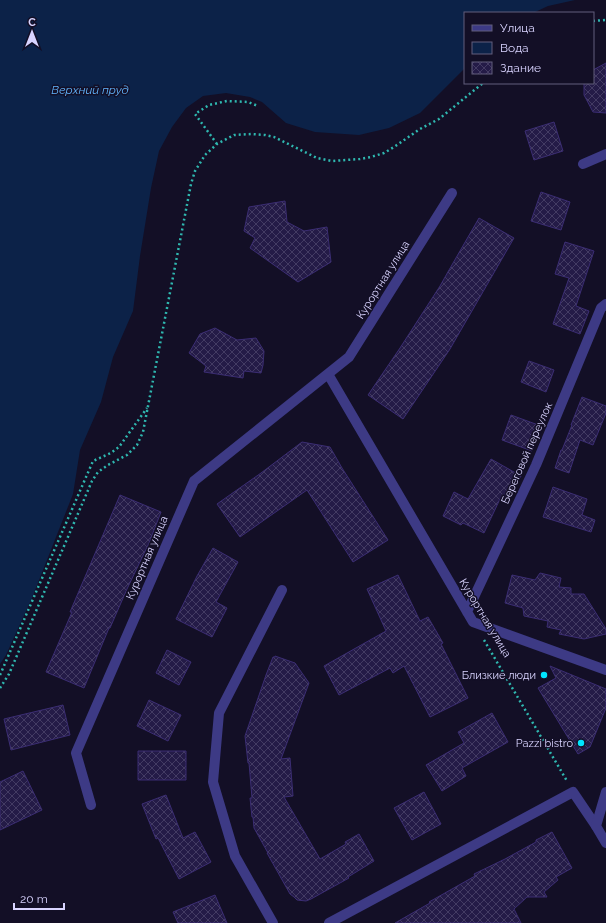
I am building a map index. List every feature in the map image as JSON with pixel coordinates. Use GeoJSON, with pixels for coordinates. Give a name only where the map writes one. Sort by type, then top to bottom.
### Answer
{"type":"FeatureCollection","features":[{"type":"Feature","properties":{"kind":"street"},"geometry":{"type":"LineString","coordinates":[[583,164],[606,154]]}},
{"type":"Feature","properties":{"kind":"street","name":"Курортная улица"},"geometry":{"type":"LineString","coordinates":[[91,805],[76,752],[194,481],[349,358],[452,193]]}},
{"type":"Feature","properties":{"kind":"street","name":"Береговой переулок"},"geometry":{"type":"LineString","coordinates":[[467,612],[536,465],[601,308],[606,304]]}},
{"type":"Feature","properties":{"kind":"street","name":"Курортная улица"},"geometry":{"type":"LineString","coordinates":[[328,374],[473,622]]}},
{"type":"Feature","properties":{"kind":"street"},"geometry":{"type":"LineString","coordinates":[[274,923],[235,856],[213,782],[219,713],[282,590]]}},
{"type":"Feature","properties":{"kind":"street"},"geometry":{"type":"LineString","coordinates":[[473,622],[606,670]]}},
{"type":"Feature","properties":{"kind":"street"},"geometry":{"type":"LineString","coordinates":[[329,923],[573,792],[606,843]]}},
{"type":"Feature","properties":{"kind":"street"},"geometry":{"type":"LineString","coordinates":[[596,826],[606,792]]}},
{"type":"Feature","properties":{"kind":"path"},"geometry":{"type":"LineString","coordinates":[[594,21],[606,20]]}},
{"type":"Feature","properties":{"kind":"path"},"geometry":{"type":"LineString","coordinates":[[0,688],[9,674],[92,481],[98,472],[108,465],[128,456],[137,445],[143,432],[191,184],[195,171],[205,155],[217,144],[234,135],[251,134],[274,137],[317,158],[332,161],[371,157],[394,147],[420,129],[439,119],[482,84]]}},
{"type":"Feature","properties":{"kind":"path"},"geometry":{"type":"LineString","coordinates":[[217,144],[195,114],[209,105],[227,101],[248,102],[258,106]]}},
{"type":"Feature","properties":{"kind":"path"},"geometry":{"type":"LineString","coordinates":[[0,675],[93,461],[111,453],[118,447],[148,408]]}},
{"type":"Feature","properties":{"kind":"path","name":"Курортная улица"},"geometry":{"type":"LineString","coordinates":[[473,622],[573,792]]}},
{"type":"Feature","properties":{"kind":"water","name":"Верхний пруд"},"geometry":{"type":"Polygon","coordinates":[[[0,0],[575,0],[548,6],[535,12],[464,12],[464,69],[420,113],[389,128],[359,135],[315,132],[286,123],[262,102],[250,97],[226,93],[203,96],[186,108],[172,127],[159,151],[151,188],[133,311],[113,357],[101,402],[80,450],[73,494],[32,598],[6,655],[0,664],[0,0]]]}},
{"type":"Feature","properties":{"kind":"building"},"geometry":{"type":"Polygon","coordinates":[[[606,63],[606,113],[593,112],[584,95],[584,84],[594,84],[594,69],[606,63]]]}},
{"type":"Feature","properties":{"kind":"building"},"geometry":{"type":"Polygon","coordinates":[[[554,122],[563,151],[534,160],[525,131],[554,122]]]}},
{"type":"Feature","properties":{"kind":"building"},"geometry":{"type":"Polygon","coordinates":[[[541,192],[570,202],[561,230],[531,221],[541,192]]]}},
{"type":"Feature","properties":{"kind":"building"},"geometry":{"type":"Polygon","coordinates":[[[285,201],[287,222],[304,231],[327,227],[331,262],[298,282],[250,248],[255,238],[244,231],[249,207],[285,201]]]}},
{"type":"Feature","properties":{"kind":"building"},"geometry":{"type":"Polygon","coordinates":[[[479,218],[514,238],[450,349],[403,419],[368,395],[440,286],[479,218]]]}},
{"type":"Feature","properties":{"kind":"building"},"geometry":{"type":"Polygon","coordinates":[[[565,242],[594,251],[576,306],[589,311],[580,334],[553,324],[569,278],[555,274],[565,242]]]}},
{"type":"Feature","properties":{"kind":"building"},"geometry":{"type":"Polygon","coordinates":[[[215,328],[237,340],[256,338],[264,351],[261,373],[244,371],[243,378],[204,372],[206,366],[189,353],[200,334],[215,328]]]}},
{"type":"Feature","properties":{"kind":"building"},"geometry":{"type":"Polygon","coordinates":[[[529,361],[554,370],[546,392],[521,382],[529,361]]]}},
{"type":"Feature","properties":{"kind":"building"},"geometry":{"type":"Polygon","coordinates":[[[582,397],[606,406],[606,413],[593,445],[580,440],[569,473],[555,468],[582,397]]]}},
{"type":"Feature","properties":{"kind":"building"},"geometry":{"type":"Polygon","coordinates":[[[511,415],[541,426],[532,451],[502,440],[511,415]]]}},
{"type":"Feature","properties":{"kind":"building"},"geometry":{"type":"Polygon","coordinates":[[[302,442],[330,447],[388,540],[353,562],[307,490],[240,537],[217,504],[302,442]]]}},
{"type":"Feature","properties":{"kind":"building"},"geometry":{"type":"Polygon","coordinates":[[[491,459],[521,476],[506,502],[500,499],[484,533],[463,523],[461,525],[443,516],[454,492],[468,499],[491,459]]]}},
{"type":"Feature","properties":{"kind":"building"},"geometry":{"type":"Polygon","coordinates":[[[553,487],[587,499],[582,515],[595,520],[591,532],[543,517],[553,487]]]}},
{"type":"Feature","properties":{"kind":"building"},"geometry":{"type":"Polygon","coordinates":[[[120,495],[161,512],[149,543],[109,628],[84,688],[46,672],[120,495]]]}},
{"type":"Feature","properties":{"kind":"building"},"geometry":{"type":"Polygon","coordinates":[[[213,548],[238,562],[216,602],[227,608],[212,637],[176,619],[197,576],[213,548]]]}},
{"type":"Feature","properties":{"kind":"building"},"geometry":{"type":"Polygon","coordinates":[[[540,573],[561,578],[559,587],[571,588],[571,594],[584,594],[606,629],[606,634],[584,639],[559,634],[561,630],[547,627],[548,621],[524,616],[523,608],[505,603],[512,575],[535,580],[540,573]]]}},
{"type":"Feature","properties":{"kind":"building"},"geometry":{"type":"Polygon","coordinates":[[[398,575],[420,621],[428,617],[443,643],[441,644],[468,698],[430,717],[404,666],[393,673],[390,668],[339,695],[324,666],[386,631],[367,589],[398,575]]]}},
{"type":"Feature","properties":{"kind":"building"},"geometry":{"type":"Polygon","coordinates":[[[167,650],[191,662],[179,685],[156,673],[167,650]]]}},
{"type":"Feature","properties":{"kind":"building"},"geometry":{"type":"Polygon","coordinates":[[[275,656],[295,663],[309,683],[281,759],[290,758],[293,796],[284,797],[320,859],[346,844],[345,842],[359,834],[374,861],[348,877],[349,878],[306,901],[297,900],[290,894],[254,828],[252,817],[249,763],[245,736],[266,675],[273,657],[275,656]]]}},
{"type":"Feature","properties":{"kind":"building"},"geometry":{"type":"Polygon","coordinates":[[[550,666],[606,689],[606,708],[590,747],[578,754],[538,688],[556,678],[550,666]]]}},
{"type":"Feature","properties":{"kind":"building"},"geometry":{"type":"Polygon","coordinates":[[[149,700],[181,715],[168,741],[137,726],[149,700]]]}},
{"type":"Feature","properties":{"kind":"building"},"geometry":{"type":"Polygon","coordinates":[[[63,705],[70,735],[11,750],[4,719],[63,705]]]}},
{"type":"Feature","properties":{"kind":"building"},"geometry":{"type":"Polygon","coordinates":[[[492,713],[508,742],[462,768],[466,776],[442,791],[426,765],[464,743],[458,732],[492,713]]]}},
{"type":"Feature","properties":{"kind":"building"},"geometry":{"type":"Polygon","coordinates":[[[138,751],[186,751],[186,780],[138,780],[138,751]]]}},
{"type":"Feature","properties":{"kind":"building"},"geometry":{"type":"Polygon","coordinates":[[[23,771],[42,810],[0,830],[0,782],[23,771]]]}},
{"type":"Feature","properties":{"kind":"building"},"geometry":{"type":"Polygon","coordinates":[[[424,792],[441,824],[412,840],[394,808],[424,792]]]}},
{"type":"Feature","properties":{"kind":"building"},"geometry":{"type":"Polygon","coordinates":[[[166,795],[183,838],[195,832],[211,862],[179,879],[158,838],[156,839],[142,804],[166,795]]]}},
{"type":"Feature","properties":{"kind":"building"},"geometry":{"type":"Polygon","coordinates":[[[552,832],[572,868],[556,877],[558,880],[544,892],[547,897],[527,897],[514,909],[521,923],[395,923],[475,876],[474,874],[505,859],[552,832]]]}},
{"type":"Feature","properties":{"kind":"building"},"geometry":{"type":"Polygon","coordinates":[[[215,895],[227,923],[178,923],[173,912],[215,895]]]}},
{"type":"Feature","properties":{"kind":"place","name":"Близкие люди"},"geometry":{"type":"Point","coordinates":[544,675]}},
{"type":"Feature","properties":{"kind":"place","name":"Pazzi bistro"},"geometry":{"type":"Point","coordinates":[581,743]}}]}
